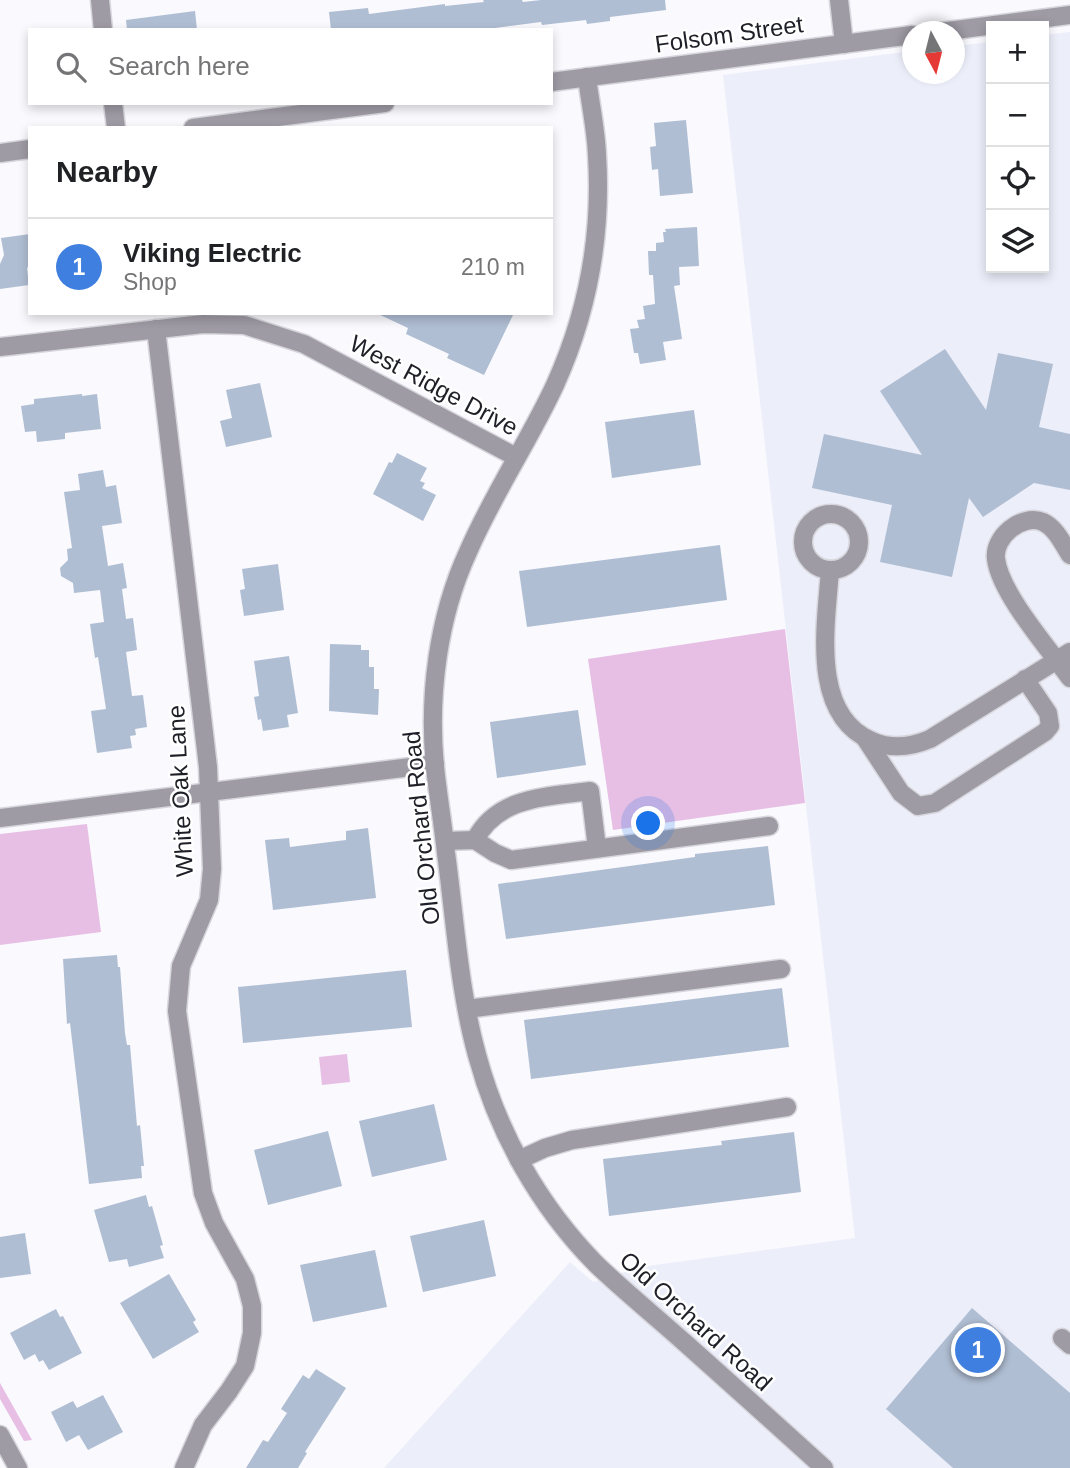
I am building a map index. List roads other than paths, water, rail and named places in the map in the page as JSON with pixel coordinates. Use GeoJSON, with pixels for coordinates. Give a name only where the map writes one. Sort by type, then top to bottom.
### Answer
{"type":"FeatureCollection","features":[{"type":"Feature","properties":{"kind":"street"},"geometry":{"type":"LineString","coordinates":[[100,0],[103,28]]}},
{"type":"Feature","properties":{"kind":"street"},"geometry":{"type":"LineString","coordinates":[[839,0],[844,44]]}},
{"type":"Feature","properties":{"kind":"street"},"geometry":{"type":"LineString","coordinates":[[965,29],[1070,15]]}},
{"type":"Feature","properties":{"kind":"street","name":"Folsom Street"},"geometry":{"type":"LineString","coordinates":[[553,82],[902,36]]}},
{"type":"Feature","properties":{"kind":"street","name":"Old Orchard Road"},"geometry":{"type":"LineString","coordinates":[[587,77],[597,151],[596,238],[576,334],[554,387],[468,551],[452,591],[440,641],[434,706],[435,764],[467,1009],[476,1053],[505,1133],[519,1160],[562,1226],[596,1264],[824,1468]]}},
{"type":"Feature","properties":{"kind":"street"},"geometry":{"type":"LineString","coordinates":[[113,105],[116,126]]}},
{"type":"Feature","properties":{"kind":"street"},"geometry":{"type":"LineString","coordinates":[[208,126],[370,105]]}},
{"type":"Feature","properties":{"kind":"street"},"geometry":{"type":"LineString","coordinates":[[0,152],[28,149]]}},
{"type":"Feature","properties":{"kind":"street","name":"West Ridge Drive"},"geometry":{"type":"LineString","coordinates":[[0,347],[203,324],[244,325],[304,344],[516,457]]}},
{"type":"Feature","properties":{"kind":"street","name":"White Oak Lane"},"geometry":{"type":"LineString","coordinates":[[156,329],[208,767],[212,869],[209,900],[180,966],[177,1011],[203,1193],[214,1223],[245,1279],[252,1307],[252,1333],[245,1366],[203,1424],[184,1468]]}},
{"type":"Feature","properties":{"kind":"street"},"geometry":{"type":"LineString","coordinates":[[1070,555],[1051,526],[1041,520],[1025,522],[1010,529],[998,541],[996,558],[1000,573],[1013,598],[1063,656],[1070,678]]}},
{"type":"Feature","properties":{"kind":"street"},"geometry":{"type":"LineString","coordinates":[[830,570],[824,648],[834,704],[849,728],[881,745],[916,745],[1063,656]]}},
{"type":"Feature","properties":{"kind":"street"},"geometry":{"type":"LineString","coordinates":[[865,738],[901,793],[918,806],[935,803],[1045,732],[1050,726],[1048,713],[1025,679]]}},
{"type":"Feature","properties":{"kind":"street"},"geometry":{"type":"LineString","coordinates":[[0,818],[435,764]]}},
{"type":"Feature","properties":{"kind":"street"},"geometry":{"type":"LineString","coordinates":[[475,840],[483,825],[504,810],[525,800],[590,791],[597,848]]}},
{"type":"Feature","properties":{"kind":"street"},"geometry":{"type":"LineString","coordinates":[[445,841],[475,840],[511,860],[769,826]]}},
{"type":"Feature","properties":{"kind":"street"},"geometry":{"type":"LineString","coordinates":[[467,1009],[781,969]]}},
{"type":"Feature","properties":{"kind":"street"},"geometry":{"type":"LineString","coordinates":[[519,1160],[572,1140],[787,1107]]}},
{"type":"Feature","properties":{"kind":"street"},"geometry":{"type":"LineString","coordinates":[[0,1435],[18,1468]]}},
{"type":"Feature","properties":{"kind":"place","name":"Viking Electric"},"geometry":{"type":"Point","coordinates":[978,1350]}}]}
